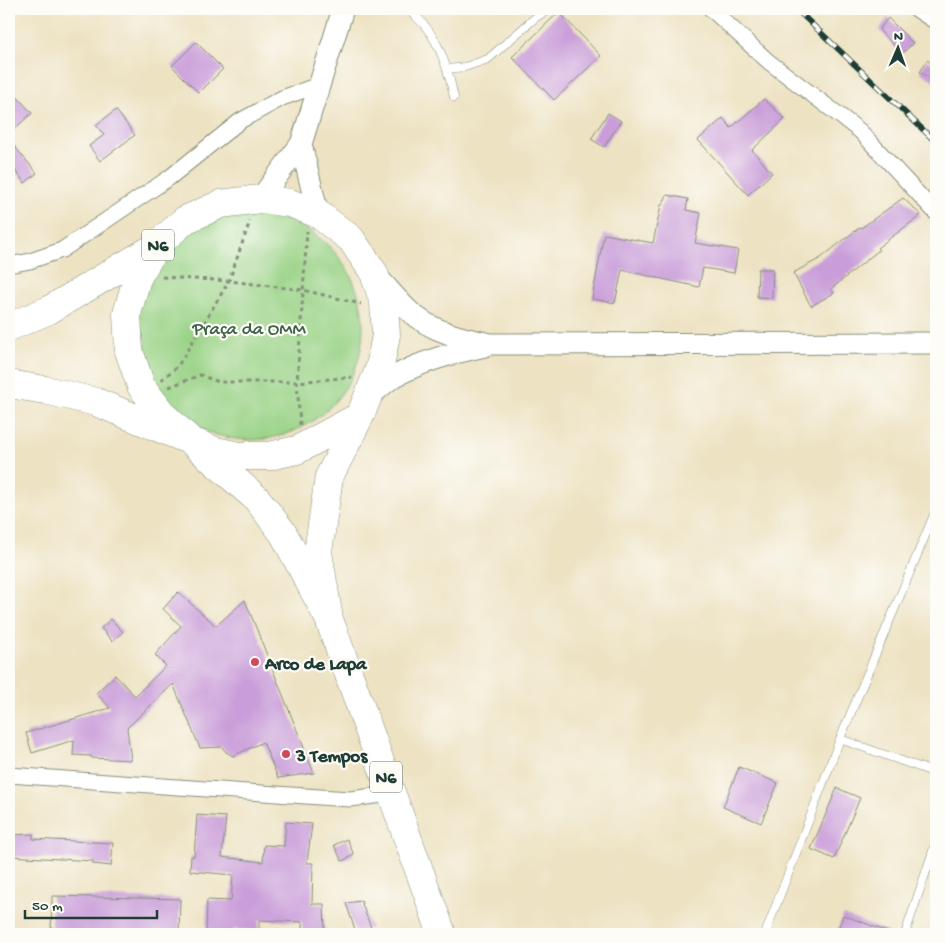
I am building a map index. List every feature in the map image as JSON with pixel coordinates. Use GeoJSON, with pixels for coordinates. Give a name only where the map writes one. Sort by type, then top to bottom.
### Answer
{"type":"FeatureCollection","features":[{"type":"Feature","properties":{"kind":"highway","name":"N6"},"geometry":{"type":"LineString","coordinates":[[9,327],[49,310],[156,246],[185,220],[221,204],[260,199],[290,203],[314,212],[351,239],[374,273],[384,303],[386,335],[380,367],[368,397],[329,476],[318,552],[329,619]]}},
{"type":"Feature","properties":{"kind":"highway","name":"N6"},"geometry":{"type":"LineString","coordinates":[[156,246],[137,278],[127,314],[129,351],[141,386],[163,415],[257,499],[283,533],[329,619],[442,934]]}},
{"type":"Feature","properties":{"kind":"highway","name":"N6"},"geometry":{"type":"LineString","coordinates":[[9,384],[96,402],[215,451],[240,456],[269,456],[297,450],[368,397]]}},
{"type":"Feature","properties":{"kind":"street"},"geometry":{"type":"LineString","coordinates":[[260,199],[301,144],[343,9]]}},
{"type":"Feature","properties":{"kind":"street"},"geometry":{"type":"LineString","coordinates":[[712,9],[769,62],[860,131],[936,213]]}},
{"type":"Feature","properties":{"kind":"street"},"geometry":{"type":"LineString","coordinates":[[916,9],[936,22]]}},
{"type":"Feature","properties":{"kind":"street"},"geometry":{"type":"LineString","coordinates":[[9,265],[30,261],[62,250],[169,178],[240,121],[282,98],[321,84]]}},
{"type":"Feature","properties":{"kind":"street"},"geometry":{"type":"LineString","coordinates":[[301,144],[314,212]]}},
{"type":"Feature","properties":{"kind":"street"},"geometry":{"type":"LineString","coordinates":[[374,273],[409,312],[434,328],[455,336],[490,344],[936,343]]}},
{"type":"Feature","properties":{"kind":"street"},"geometry":{"type":"LineString","coordinates":[[368,397],[391,379],[415,366],[490,344]]}},
{"type":"Feature","properties":{"kind":"street"},"geometry":{"type":"LineString","coordinates":[[9,775],[350,799],[392,794]]}},
{"type":"Feature","properties":{"kind":"lane"},"geometry":{"type":"LineString","coordinates":[[406,9],[417,16],[430,30],[448,69],[454,97]]}},
{"type":"Feature","properties":{"kind":"lane"},"geometry":{"type":"LineString","coordinates":[[448,69],[488,59],[536,17],[550,9]]}},
{"type":"Feature","properties":{"kind":"lane"},"geometry":{"type":"LineString","coordinates":[[765,934],[840,739],[936,510]]}},
{"type":"Feature","properties":{"kind":"lane"},"geometry":{"type":"LineString","coordinates":[[840,739],[934,772],[936,763]]}},
{"type":"Feature","properties":{"kind":"lane"},"geometry":{"type":"LineString","coordinates":[[905,934],[936,842]]}},
{"type":"Feature","properties":{"kind":"path"},"geometry":{"type":"LineString","coordinates":[[158,382],[178,366],[229,281],[252,213],[260,199]]}},
{"type":"Feature","properties":{"kind":"path"},"geometry":{"type":"LineString","coordinates":[[297,450],[300,428],[297,382],[303,290],[314,212]]}},
{"type":"Feature","properties":{"kind":"path"},"geometry":{"type":"LineString","coordinates":[[139,274],[145,276],[229,281],[303,290],[360,304],[384,303]]}},
{"type":"Feature","properties":{"kind":"path"},"geometry":{"type":"LineString","coordinates":[[167,388],[200,375],[219,382],[297,382],[351,377],[368,397]]}},
{"type":"Feature","properties":{"kind":"green space","name":"Praça da OMM"},"geometry":{"type":"Polygon","coordinates":[[[239,214],[261,214],[293,222],[303,227],[322,239],[338,255],[355,284],[361,305],[363,327],[361,349],[355,370],[338,399],[322,415],[293,432],[261,440],[239,440],[207,432],[197,427],[178,415],[162,399],[145,370],[137,338],[137,316],[145,284],[150,274],[162,255],[178,239],[207,222],[239,214]]]}},
{"type":"Feature","properties":{"kind":"building"},"geometry":{"type":"Polygon","coordinates":[[[559,12],[601,56],[554,100],[512,57],[559,12]]]}},
{"type":"Feature","properties":{"kind":"building"},"geometry":{"type":"Polygon","coordinates":[[[888,18],[913,43],[902,54],[879,30],[888,18]]]}},
{"type":"Feature","properties":{"kind":"building"},"geometry":{"type":"Polygon","coordinates":[[[196,42],[223,69],[199,93],[172,66],[196,42]]]}},
{"type":"Feature","properties":{"kind":"building"},"geometry":{"type":"Polygon","coordinates":[[[927,60],[936,66],[936,82],[920,72],[927,60]]]}},
{"type":"Feature","properties":{"kind":"building"},"geometry":{"type":"Polygon","coordinates":[[[9,88],[32,113],[9,134],[9,88]]]}},
{"type":"Feature","properties":{"kind":"building"},"geometry":{"type":"Polygon","coordinates":[[[764,99],[785,119],[752,150],[772,173],[748,195],[698,140],[723,118],[731,128],[764,99]]]}},
{"type":"Feature","properties":{"kind":"building"},"geometry":{"type":"Polygon","coordinates":[[[116,110],[135,135],[100,161],[89,146],[104,135],[96,125],[116,110]]]}},
{"type":"Feature","properties":{"kind":"building"},"geometry":{"type":"Polygon","coordinates":[[[608,113],[621,121],[604,147],[591,139],[608,113]]]}},
{"type":"Feature","properties":{"kind":"building"},"geometry":{"type":"Polygon","coordinates":[[[9,140],[37,173],[25,183],[9,163],[9,140]]]}},
{"type":"Feature","properties":{"kind":"building"},"geometry":{"type":"Polygon","coordinates":[[[667,195],[688,199],[686,210],[701,213],[695,243],[738,250],[734,273],[703,268],[699,287],[622,270],[615,303],[592,299],[604,234],[653,243],[661,205],[667,195]]]}},
{"type":"Feature","properties":{"kind":"building"},"geometry":{"type":"Polygon","coordinates":[[[903,198],[921,215],[877,248],[879,250],[831,289],[834,293],[811,306],[793,273],[821,258],[860,227],[903,198]]]}},
{"type":"Feature","properties":{"kind":"building"},"geometry":{"type":"Polygon","coordinates":[[[758,269],[773,269],[772,298],[757,297],[758,269]]]}},
{"type":"Feature","properties":{"kind":"building"},"geometry":{"type":"Polygon","coordinates":[[[178,592],[216,626],[245,600],[314,773],[278,778],[263,742],[233,756],[222,747],[200,748],[173,684],[127,728],[131,760],[73,755],[74,740],[32,753],[26,733],[110,708],[96,693],[115,675],[135,696],[166,666],[155,655],[181,626],[163,609],[178,592]]]}},
{"type":"Feature","properties":{"kind":"building"},"geometry":{"type":"Polygon","coordinates":[[[111,619],[123,632],[112,641],[101,628],[111,619]]]}},
{"type":"Feature","properties":{"kind":"building"},"geometry":{"type":"Polygon","coordinates":[[[739,767],[778,783],[761,823],[723,807],[739,767]]]}},
{"type":"Feature","properties":{"kind":"building"},"geometry":{"type":"Polygon","coordinates":[[[837,788],[860,798],[834,859],[811,849],[837,788]]]}},
{"type":"Feature","properties":{"kind":"building"},"geometry":{"type":"Polygon","coordinates":[[[197,815],[226,817],[222,857],[263,862],[264,845],[284,846],[286,822],[312,824],[307,863],[313,863],[312,904],[324,904],[325,933],[302,934],[302,922],[259,920],[259,931],[234,929],[234,934],[206,933],[207,900],[231,901],[233,875],[190,871],[191,856],[194,856],[197,815]]]}},
{"type":"Feature","properties":{"kind":"building"},"geometry":{"type":"Polygon","coordinates":[[[33,834],[33,839],[113,843],[111,866],[93,864],[93,861],[9,856],[9,835],[33,834]]]}},
{"type":"Feature","properties":{"kind":"building"},"geometry":{"type":"Polygon","coordinates":[[[347,839],[354,855],[342,861],[334,845],[347,839]]]}},
{"type":"Feature","properties":{"kind":"building"},"geometry":{"type":"Polygon","coordinates":[[[52,896],[180,899],[179,934],[51,934],[52,896]]]}},
{"type":"Feature","properties":{"kind":"building"},"geometry":{"type":"Polygon","coordinates":[[[361,901],[371,928],[356,933],[346,903],[361,901]]]}},
{"type":"Feature","properties":{"kind":"building"},"geometry":{"type":"Polygon","coordinates":[[[843,915],[891,933],[891,934],[836,934],[843,915]]]}},
{"type":"Feature","properties":{"kind":"railway"},"geometry":{"type":"LineString","coordinates":[[796,9],[936,142]]}},
{"type":"Feature","properties":{"kind":"place","name":"Arco de Lapa"},"geometry":{"type":"Point","coordinates":[255,662]}},
{"type":"Feature","properties":{"kind":"place","name":"3 Tempos"},"geometry":{"type":"Point","coordinates":[286,754]}}]}
